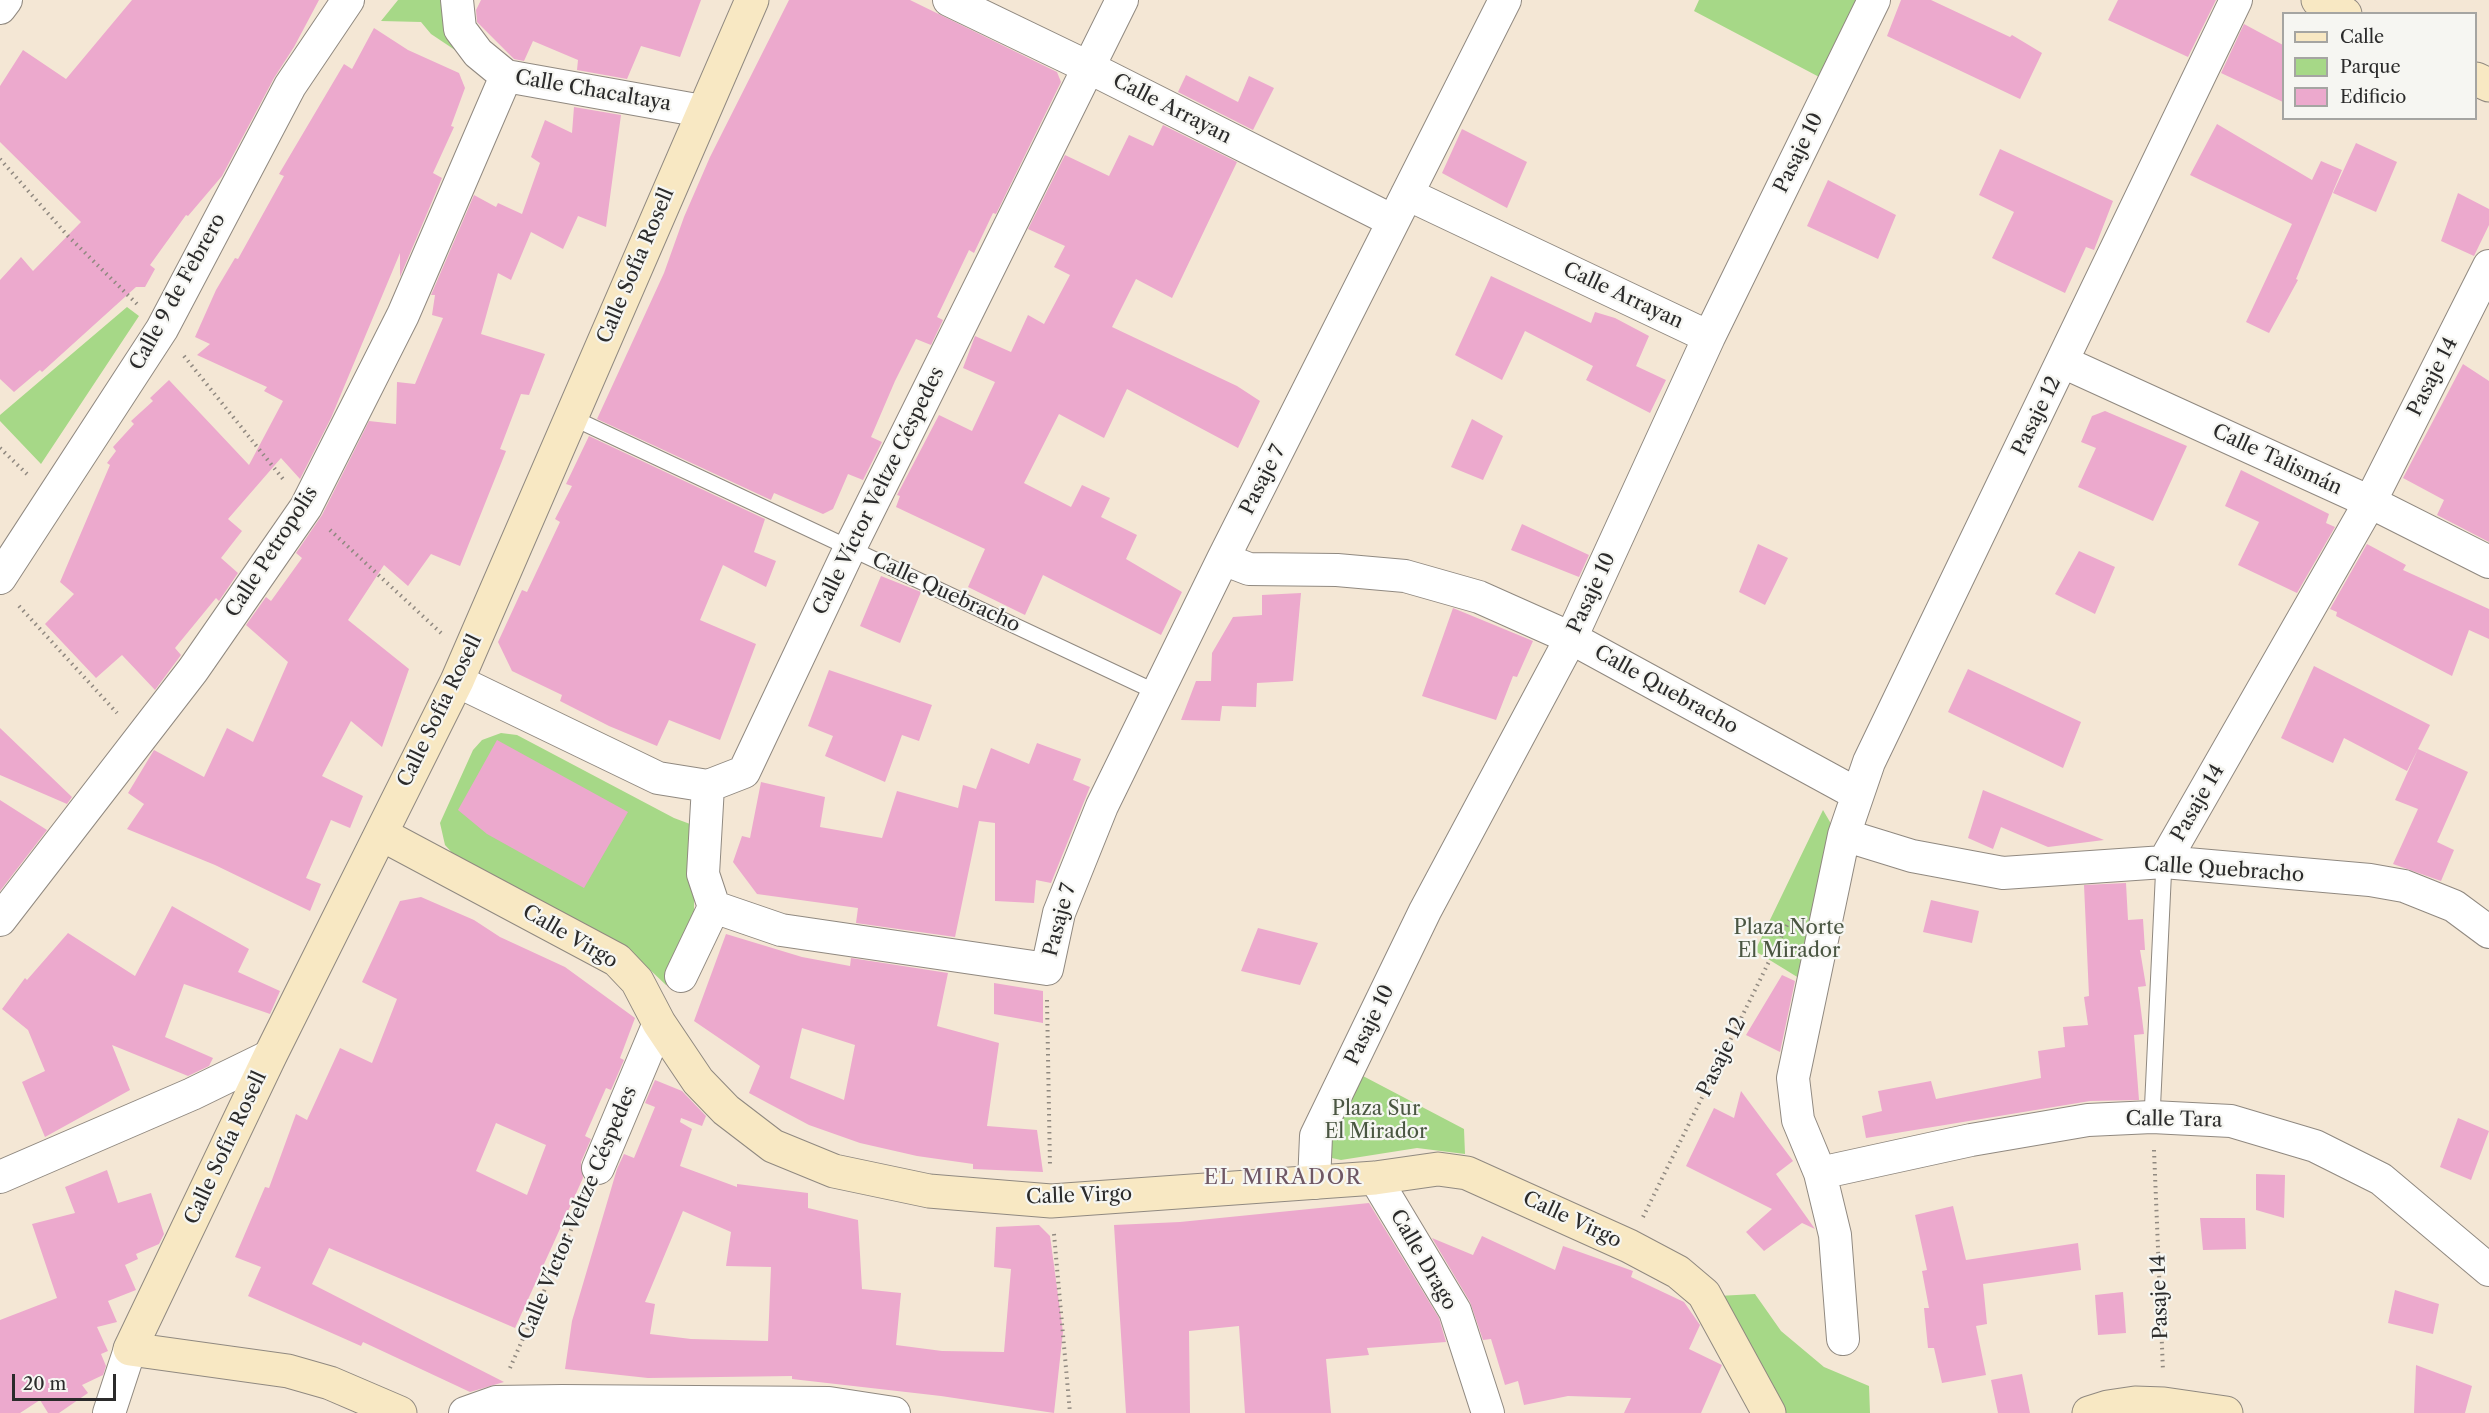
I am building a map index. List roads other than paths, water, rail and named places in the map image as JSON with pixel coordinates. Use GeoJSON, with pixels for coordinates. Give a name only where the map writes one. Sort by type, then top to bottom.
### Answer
{"type":"FeatureCollection","features":[{"type":"Feature","properties":{"kind":"street"},"geometry":{"type":"LineString","coordinates":[[0,8],[6,0]]}},
{"type":"Feature","properties":{"kind":"street","name":"Calle 9 de Febrero"},"geometry":{"type":"LineString","coordinates":[[8,590],[162,329],[290,86],[348,0]]}},
{"type":"Feature","properties":{"kind":"street","name":"Calle Chacaltaya"},"geometry":{"type":"LineString","coordinates":[[457,0],[460,29],[478,52],[506,76],[702,111]]}},
{"type":"Feature","properties":{"kind":"street","name":"Calle Sofía Rosell"},"geometry":{"type":"LineString","coordinates":[[109,1413],[130,1349],[270,1056],[457,681],[752,0]]}},
{"type":"Feature","properties":{"kind":"street","name":"Calle Arrayan"},"geometry":{"type":"LineString","coordinates":[[949,0],[1088,67],[1400,207],[1708,337]]}},
{"type":"Feature","properties":{"kind":"street","name":"Calle Víctor Veltze Céspedes"},"geometry":{"type":"LineString","coordinates":[[708,786],[744,771],[850,548],[1122,0]]}},
{"type":"Feature","properties":{"kind":"street","name":"Pasaje 7"},"geometry":{"type":"LineString","coordinates":[[714,908],[781,930],[1047,969],[1059,912],[1074,869],[1223,559],[1505,0]]}},
{"type":"Feature","properties":{"kind":"street","name":"Pasaje 10"},"geometry":{"type":"LineString","coordinates":[[1314,1183],[1316,1136],[1425,911],[1571,638],[1708,337],[1874,0]]}},
{"type":"Feature","properties":{"kind":"street","name":"Pasaje 12"},"geometry":{"type":"LineString","coordinates":[[1843,1339],[1834,1235],[1820,1173],[1798,1120],[1793,1078],[1844,835],[1869,762],[2236,0]]}},
{"type":"Feature","properties":{"kind":"street"},"geometry":{"type":"LineString","coordinates":[[2318,0],[2341,12]]}},
{"type":"Feature","properties":{"kind":"street","name":"Calle Petropolis"},"geometry":{"type":"LineString","coordinates":[[0,920],[193,670],[306,507],[403,315],[506,76]]}},
{"type":"Feature","properties":{"kind":"street","name":"Pasaje 14"},"geometry":{"type":"LineString","coordinates":[[2164,862],[2370,502],[2489,266]]}},
{"type":"Feature","properties":{"kind":"street","name":"Calle Talismán"},"geometry":{"type":"LineString","coordinates":[[2063,362],[2370,502],[2489,562]]}},
{"type":"Feature","properties":{"kind":"street","name":"Calle Quebracho"},"geometry":{"type":"LineString","coordinates":[[1223,559],[1249,569],[1337,570],[1405,576],[1479,597],[1571,638],[1857,794]]}},
{"type":"Feature","properties":{"kind":"street"},"geometry":{"type":"LineString","coordinates":[[457,681],[658,778],[708,786],[703,874],[714,908],[681,976]]}},
{"type":"Feature","properties":{"kind":"street","name":"Calle Virgo"},"geometry":{"type":"LineString","coordinates":[[381,834],[617,960],[638,981],[659,1023],[698,1081],[726,1110],[772,1146],[834,1171],[929,1191],[1051,1201],[1375,1178],[1438,1169],[1467,1173],[1629,1246],[1678,1272],[1704,1294],[1769,1413]]}},
{"type":"Feature","properties":{"kind":"street","name":"Calle Quebracho"},"geometry":{"type":"LineString","coordinates":[[1844,835],[1912,856],[2003,873],[2164,862],[2370,880],[2404,886],[2454,906],[2489,932]]}},
{"type":"Feature","properties":{"kind":"street","name":"Calle Víctor Veltze Céspedes"},"geometry":{"type":"LineString","coordinates":[[598,1168],[659,1023]]}},
{"type":"Feature","properties":{"kind":"street"},"geometry":{"type":"LineString","coordinates":[[0,1177],[192,1094],[270,1056]]}},
{"type":"Feature","properties":{"kind":"street","name":"Calle Tara"},"geometry":{"type":"LineString","coordinates":[[1820,1173],[1971,1140],[2088,1120],[2152,1117],[2231,1121],[2315,1146],[2381,1179],[2489,1270]]}},
{"type":"Feature","properties":{"kind":"street","name":"Calle Drago"},"geometry":{"type":"LineString","coordinates":[[1375,1178],[1455,1311],[1488,1413]]}},
{"type":"Feature","properties":{"kind":"street"},"geometry":{"type":"LineString","coordinates":[[130,1349],[288,1371],[330,1383],[400,1413]]}},
{"type":"Feature","properties":{"kind":"street"},"geometry":{"type":"LineString","coordinates":[[465,1413],[496,1402],[829,1403],[894,1413]]}},
{"type":"Feature","properties":{"kind":"street"},"geometry":{"type":"LineString","coordinates":[[2089,1413],[2108,1407],[2135,1403],[2164,1404],[2226,1413]]}},
{"type":"Feature","properties":{"kind":"lane","name":"Calle Quebracho"},"geometry":{"type":"LineString","coordinates":[[571,417],[1158,693]]}},
{"type":"Feature","properties":{"kind":"lane","name":"Pasaje 14"},"geometry":{"type":"LineString","coordinates":[[2152,1117],[2164,862]]}},
{"type":"Feature","properties":{"kind":"district","name":"EL MIRADOR"},"geometry":{"type":"Point","coordinates":[1283,1178]}},
{"type":"Feature","properties":{"kind":"park label","name":"Plaza Norte El Mirador"},"geometry":{"type":"Point","coordinates":[1789,940]}},
{"type":"Feature","properties":{"kind":"park label","name":"Plaza Sur El Mirador"},"geometry":{"type":"Point","coordinates":[1376,1120]}}]}
